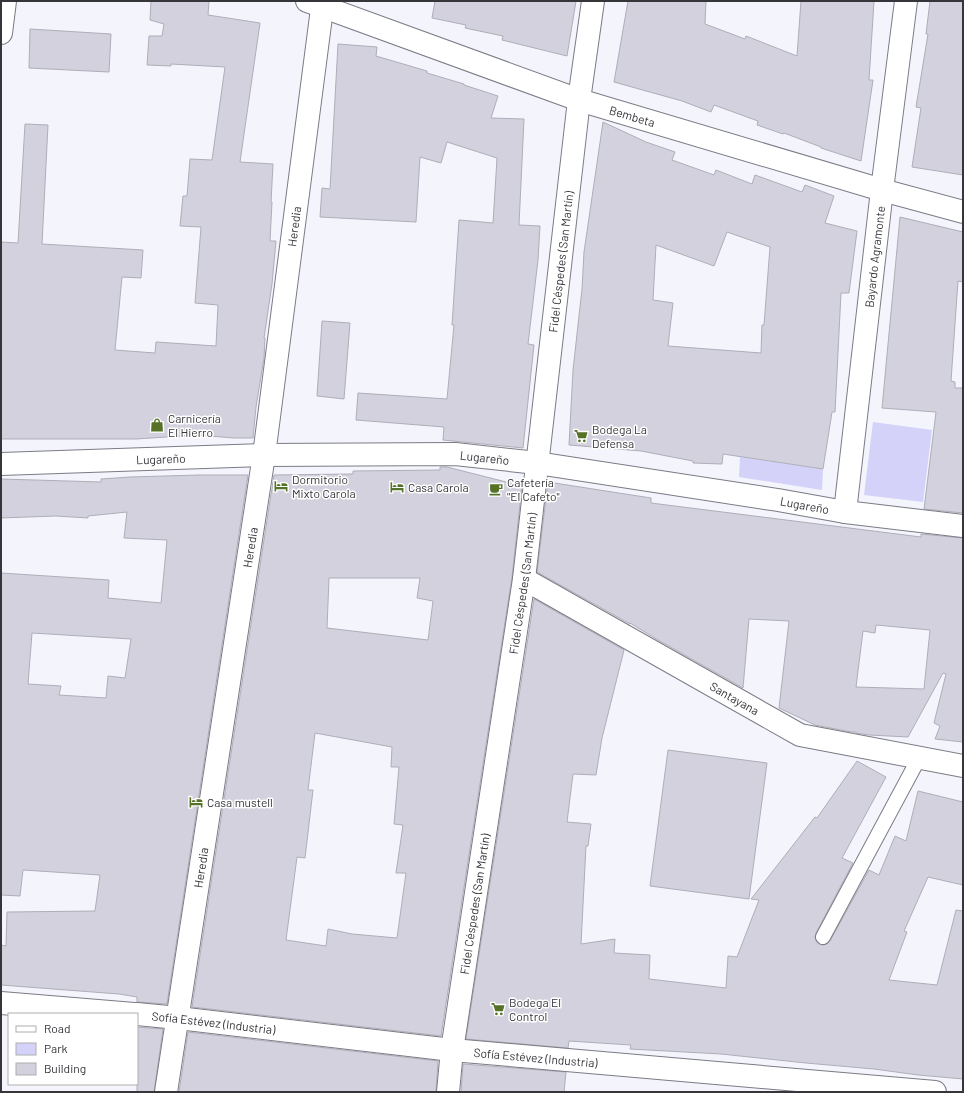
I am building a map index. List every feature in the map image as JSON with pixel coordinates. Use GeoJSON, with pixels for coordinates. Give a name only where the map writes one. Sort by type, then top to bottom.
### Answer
{"type":"FeatureCollection","features":[{"type":"Feature","properties":{"kind":"street"},"geometry":{"type":"LineString","coordinates":[[1,33],[5,1]]}},
{"type":"Feature","properties":{"kind":"street","name":"Fidel Céspedes (San Martín)"},"geometry":{"type":"LineString","coordinates":[[448,1092],[452,1050],[524,579],[579,100],[593,1]]}},
{"type":"Feature","properties":{"kind":"street","name":"Bayardo Agramonte"},"geometry":{"type":"LineString","coordinates":[[845,512],[882,190],[906,1]]}},
{"type":"Feature","properties":{"kind":"street","name":"Bembeta"},"geometry":{"type":"LineString","coordinates":[[318,3],[579,100],[882,190],[963,212]]}},
{"type":"Feature","properties":{"kind":"street","name":"Heredia"},"geometry":{"type":"LineString","coordinates":[[166,1092],[264,455],[318,3]]}},
{"type":"Feature","properties":{"kind":"street","name":"Lugareño"},"geometry":{"type":"LineString","coordinates":[[1,464],[264,455],[455,454],[537,463],[778,500],[845,512],[963,526]]}},
{"type":"Feature","properties":{"kind":"street","name":"Santayana"},"geometry":{"type":"LineString","coordinates":[[524,579],[800,735],[963,766]]}},
{"type":"Feature","properties":{"kind":"street","name":"Sofía Estévez (Industria)"},"geometry":{"type":"LineString","coordinates":[[1,1003],[122,1013]]}},
{"type":"Feature","properties":{"kind":"street","name":"Sofía Estévez (Industria)"},"geometry":{"type":"LineString","coordinates":[[138,1014],[452,1050],[934,1092]]}},
{"type":"Feature","properties":{"kind":"lane"},"geometry":{"type":"LineString","coordinates":[[823,937],[919,758]]}},
{"type":"Feature","properties":{"kind":"green space"},"geometry":{"type":"Polygon","coordinates":[[[873,422],[932,430],[923,502],[864,495],[873,422]]]}},
{"type":"Feature","properties":{"kind":"green space"},"geometry":{"type":"Polygon","coordinates":[[[740,457],[823,469],[822,490],[739,477],[740,457]]]}},
{"type":"Feature","properties":{"kind":"building"},"geometry":{"type":"Polygon","coordinates":[[[151,1],[209,1],[208,15],[260,23],[240,162],[273,164],[270,241],[276,241],[272,284],[264,338],[264,358],[256,407],[253,438],[197,435],[136,439],[1,439],[1,242],[18,243],[25,124],[48,125],[42,244],[143,250],[141,278],[122,277],[115,350],[155,353],[156,342],[216,346],[218,305],[195,303],[201,227],[180,226],[183,196],[187,196],[190,159],[212,160],[225,67],[171,64],[171,66],[147,65],[149,36],[162,36],[164,24],[150,20],[151,1]]]}},
{"type":"Feature","properties":{"kind":"building"},"geometry":{"type":"Polygon","coordinates":[[[435,1],[576,1],[567,56],[502,40],[503,36],[465,28],[466,25],[432,18],[435,1]]]}},
{"type":"Feature","properties":{"kind":"building"},"geometry":{"type":"Polygon","coordinates":[[[628,1],[706,1],[705,24],[745,39],[746,36],[797,56],[801,1],[874,1],[869,80],[873,80],[861,161],[821,148],[784,133],[783,134],[757,125],[758,121],[714,105],[711,112],[682,101],[614,82],[628,1]]]}},
{"type":"Feature","properties":{"kind":"building"},"geometry":{"type":"Polygon","coordinates":[[[930,1],[963,1],[963,175],[912,167],[921,108],[916,107],[928,34],[926,34],[930,1]]]}},
{"type":"Feature","properties":{"kind":"building"},"geometry":{"type":"Polygon","coordinates":[[[30,29],[111,34],[109,72],[29,68],[30,29]]]}},
{"type":"Feature","properties":{"kind":"building"},"geometry":{"type":"Polygon","coordinates":[[[338,44],[377,47],[376,56],[427,71],[427,73],[498,96],[491,118],[524,119],[519,225],[540,226],[538,260],[528,344],[534,345],[523,448],[443,440],[444,427],[356,420],[358,393],[447,399],[454,325],[452,325],[459,220],[493,223],[497,158],[447,142],[441,163],[420,157],[416,222],[320,217],[322,188],[330,189],[338,44]]]}},
{"type":"Feature","properties":{"kind":"building"},"geometry":{"type":"Polygon","coordinates":[[[603,122],[646,142],[675,152],[672,160],[714,175],[716,170],[752,184],[755,175],[802,192],[805,185],[834,196],[825,223],[857,231],[849,293],[841,293],[835,412],[832,412],[823,469],[723,454],[722,464],[693,463],[693,461],[641,451],[569,445],[573,370],[582,289],[584,252],[603,122]],[[727,232],[714,266],[656,245],[653,300],[673,303],[668,346],[761,353],[762,325],[764,325],[770,247],[727,232]]]}},
{"type":"Feature","properties":{"kind":"building"},"geometry":{"type":"Polygon","coordinates":[[[900,217],[963,232],[963,282],[958,281],[951,381],[955,382],[955,388],[963,388],[963,513],[924,509],[936,412],[882,408],[900,217]]]}},
{"type":"Feature","properties":{"kind":"building"},"geometry":{"type":"Polygon","coordinates":[[[322,321],[350,323],[344,399],[317,396],[322,321]]]}},
{"type":"Feature","properties":{"kind":"building"},"geometry":{"type":"Polygon","coordinates":[[[440,467],[447,467],[522,486],[512,577],[441,1036],[192,1007],[274,475],[353,474],[353,471],[440,470],[440,467]],[[329,578],[327,628],[428,640],[433,601],[417,598],[420,578],[329,578]],[[315,733],[308,790],[313,790],[305,858],[297,857],[286,940],[326,946],[328,929],[352,934],[397,938],[406,873],[396,873],[403,825],[394,824],[399,767],[391,767],[392,747],[315,733]]]}},
{"type":"Feature","properties":{"kind":"building"},"geometry":{"type":"Polygon","coordinates":[[[248,475],[167,1004],[137,1002],[137,997],[119,994],[1,985],[1,945],[6,946],[7,912],[95,911],[100,875],[23,870],[20,896],[1,895],[1,573],[109,580],[108,598],[161,603],[167,540],[124,538],[127,512],[88,516],[88,518],[56,516],[1,518],[1,479],[101,482],[101,479],[130,477],[248,475]],[[32,633],[28,684],[61,686],[59,695],[106,698],[108,676],[125,678],[131,639],[32,633]]]}},
{"type":"Feature","properties":{"kind":"building"},"geometry":{"type":"Polygon","coordinates":[[[548,482],[651,498],[651,503],[921,537],[921,534],[963,538],[963,742],[935,739],[940,726],[934,723],[946,674],[943,673],[908,737],[869,735],[815,725],[779,708],[789,621],[749,619],[743,688],[537,572],[548,482]],[[876,625],[875,633],[863,631],[856,687],[924,689],[930,630],[876,625]]]}},
{"type":"Feature","properties":{"kind":"building"},"geometry":{"type":"Polygon","coordinates":[[[534,599],[624,650],[602,738],[596,775],[573,774],[567,822],[591,824],[588,846],[586,846],[581,944],[615,939],[614,953],[650,955],[649,979],[726,988],[728,956],[737,957],[759,900],[751,899],[815,817],[817,818],[857,761],[886,777],[842,858],[853,863],[816,933],[816,941],[823,945],[830,941],[869,870],[879,875],[895,836],[906,841],[918,791],[963,802],[963,885],[928,877],[904,931],[907,932],[889,980],[937,985],[956,910],[963,911],[963,1079],[721,1054],[630,1049],[631,1045],[569,1041],[568,1048],[466,1039],[534,599]]]}},
{"type":"Feature","properties":{"kind":"building"},"geometry":{"type":"Polygon","coordinates":[[[668,750],[767,763],[749,899],[650,886],[668,750]]]}},
{"type":"Feature","properties":{"kind":"building"},"geometry":{"type":"Polygon","coordinates":[[[138,1027],[163,1029],[154,1092],[137,1092],[138,1027]]]}},
{"type":"Feature","properties":{"kind":"building"},"geometry":{"type":"Polygon","coordinates":[[[188,1032],[438,1061],[436,1092],[179,1092],[188,1032]]]}},
{"type":"Feature","properties":{"kind":"building"},"geometry":{"type":"Polygon","coordinates":[[[463,1064],[566,1072],[564,1092],[461,1092],[463,1064]]]}},
{"type":"Feature","properties":{"kind":"place","name":"Carnicería El Hierro"},"geometry":{"type":"Point","coordinates":[157,425]}},
{"type":"Feature","properties":{"kind":"place","name":"Bodega La Defensa"},"geometry":{"type":"Point","coordinates":[581,436]}},
{"type":"Feature","properties":{"kind":"place","name":"Dormitorio Mixto Carola"},"geometry":{"type":"Point","coordinates":[281,486]}},
{"type":"Feature","properties":{"kind":"place","name":"Casa Carola"},"geometry":{"type":"Point","coordinates":[397,487]}},
{"type":"Feature","properties":{"kind":"place","name":"Cafetería \"El Cafeto\""},"geometry":{"type":"Point","coordinates":[496,489]}},
{"type":"Feature","properties":{"kind":"place","name":"Casa mustell"},"geometry":{"type":"Point","coordinates":[196,802]}},
{"type":"Feature","properties":{"kind":"place","name":"Bodega El Control"},"geometry":{"type":"Point","coordinates":[498,1009]}}]}
